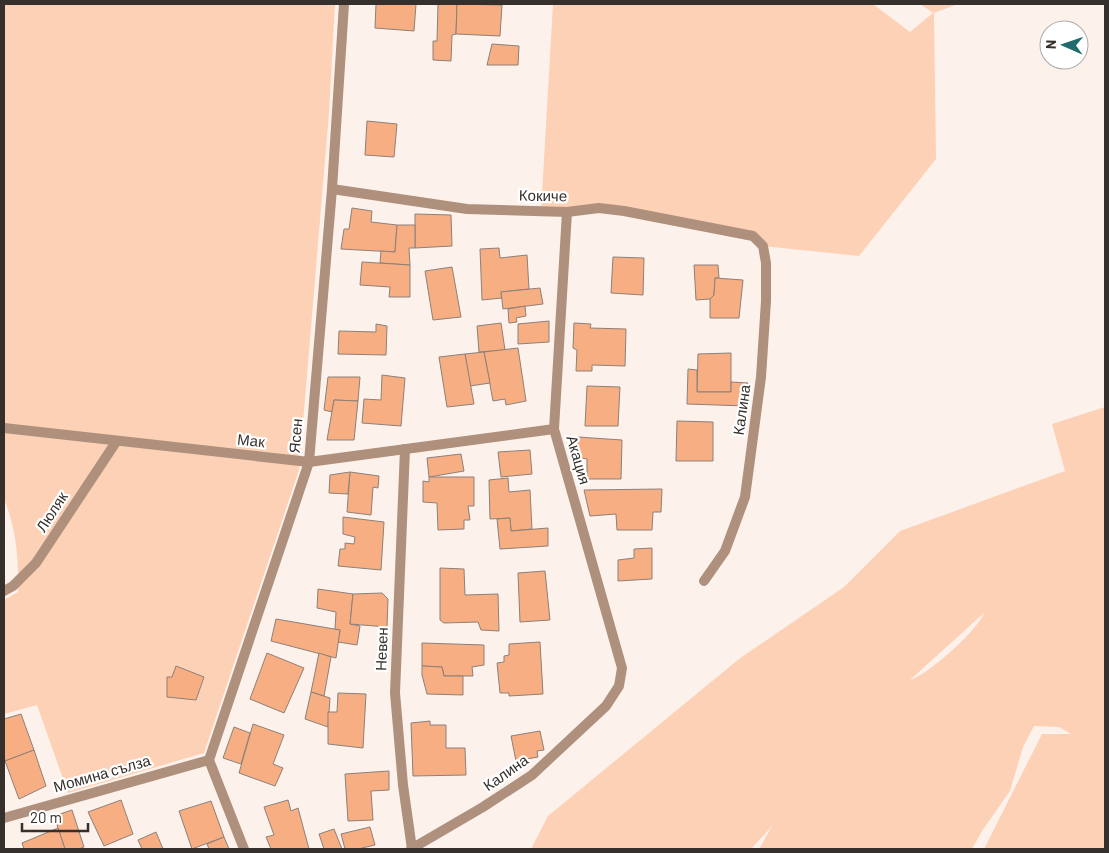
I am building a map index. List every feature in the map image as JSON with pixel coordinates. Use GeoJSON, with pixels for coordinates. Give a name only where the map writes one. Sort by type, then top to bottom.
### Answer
{"type":"FeatureCollection","features":[{"type":"Feature","properties":{"kind":"street","name":"Ясен"},"geometry":{"type":"LineString","coordinates":[[209,760],[309,462],[332,189],[344,4]]}},
{"type":"Feature","properties":{"kind":"street","name":"Кокиче"},"geometry":{"type":"LineString","coordinates":[[332,189],[467,209],[567,212],[599,208],[624,211],[753,236]]}},
{"type":"Feature","properties":{"kind":"street","name":"Акация"},"geometry":{"type":"LineString","coordinates":[[567,212],[554,429],[622,668],[619,686],[606,706]]}},
{"type":"Feature","properties":{"kind":"street","name":"Калина"},"geometry":{"type":"LineString","coordinates":[[704,582],[725,551],[745,497],[761,377],[766,301],[764,246],[753,236]]}},
{"type":"Feature","properties":{"kind":"street","name":"Мак"},"geometry":{"type":"LineString","coordinates":[[4,428],[116,442],[309,462],[554,429]]}},
{"type":"Feature","properties":{"kind":"street","name":"Люляк"},"geometry":{"type":"LineString","coordinates":[[4,591],[13,586],[36,563],[116,442]]}},
{"type":"Feature","properties":{"kind":"street","name":"Невен"},"geometry":{"type":"LineString","coordinates":[[405,449],[395,693],[403,785],[412,849]]}},
{"type":"Feature","properties":{"kind":"street","name":"Калина"},"geometry":{"type":"LineString","coordinates":[[412,849],[532,776],[606,706]]}},
{"type":"Feature","properties":{"kind":"street","name":"Момина сълза"},"geometry":{"type":"LineString","coordinates":[[4,818],[209,760]]}},
{"type":"Feature","properties":{"kind":"street"},"geometry":{"type":"LineString","coordinates":[[209,760],[244,849]]}},
{"type":"Feature","properties":{"kind":"shaded area"},"geometry":{"type":"Polygon","coordinates":[[[4,4],[335,4],[329,113],[299,470],[204,753],[68,793],[37,705],[4,714],[4,600],[18,592],[18,580],[14,533],[4,499],[4,4]]]}},
{"type":"Feature","properties":{"kind":"shaded area"},"geometry":{"type":"Polygon","coordinates":[[[553,4],[873,4],[910,32],[933,13],[920,4],[958,4],[934,13],[936,159],[859,256],[763,246],[753,236],[599,208],[541,211],[553,4]]]}},
{"type":"Feature","properties":{"kind":"shaded area"},"geometry":{"type":"Polygon","coordinates":[[[1105,407],[1105,849],[984,849],[1042,734],[1071,734],[1059,727],[1034,726],[1023,747],[1010,791],[972,849],[759,849],[772,826],[751,849],[531,849],[548,816],[739,659],[844,587],[900,531],[1065,471],[1052,424],[1105,407]],[[984,613],[910,680],[929,670],[952,651],[980,621],[984,613]]]}},
{"type":"Feature","properties":{"kind":"building"},"geometry":{"type":"Polygon","coordinates":[[[376,4],[416,4],[414,31],[375,28],[376,4]]]}},
{"type":"Feature","properties":{"kind":"building"},"geometry":{"type":"Polygon","coordinates":[[[438,4],[457,4],[456,34],[452,35],[451,61],[433,60],[433,41],[437,41],[438,4]]]}},
{"type":"Feature","properties":{"kind":"building"},"geometry":{"type":"Polygon","coordinates":[[[457,4],[502,5],[500,36],[456,34],[457,4]]]}},
{"type":"Feature","properties":{"kind":"building"},"geometry":{"type":"Polygon","coordinates":[[[492,44],[519,46],[518,65],[487,65],[492,44]]]}},
{"type":"Feature","properties":{"kind":"building"},"geometry":{"type":"Polygon","coordinates":[[[367,121],[397,124],[394,157],[365,155],[367,121]]]}},
{"type":"Feature","properties":{"kind":"building"},"geometry":{"type":"Polygon","coordinates":[[[352,208],[372,211],[371,222],[397,225],[395,252],[341,249],[344,229],[349,229],[352,208]]]}},
{"type":"Feature","properties":{"kind":"building"},"geometry":{"type":"Polygon","coordinates":[[[415,214],[451,215],[452,246],[415,248],[415,214]]]}},
{"type":"Feature","properties":{"kind":"building"},"geometry":{"type":"Polygon","coordinates":[[[397,225],[415,225],[415,248],[409,248],[410,265],[380,263],[381,251],[395,252],[397,225]]]}},
{"type":"Feature","properties":{"kind":"building"},"geometry":{"type":"Polygon","coordinates":[[[499,248],[500,258],[527,255],[529,289],[501,292],[502,298],[482,300],[480,249],[499,248]]]}},
{"type":"Feature","properties":{"kind":"building"},"geometry":{"type":"Polygon","coordinates":[[[613,257],[644,258],[643,295],[611,293],[613,257]]]}},
{"type":"Feature","properties":{"kind":"building"},"geometry":{"type":"Polygon","coordinates":[[[362,262],[410,265],[410,297],[389,297],[390,287],[360,285],[362,262]]]}},
{"type":"Feature","properties":{"kind":"building"},"geometry":{"type":"Polygon","coordinates":[[[694,265],[718,265],[719,278],[715,278],[714,295],[710,299],[696,300],[694,265]]]}},
{"type":"Feature","properties":{"kind":"building"},"geometry":{"type":"Polygon","coordinates":[[[452,267],[461,317],[433,320],[425,271],[452,267]]]}},
{"type":"Feature","properties":{"kind":"building"},"geometry":{"type":"Polygon","coordinates":[[[715,278],[743,280],[739,318],[710,318],[710,299],[714,295],[715,278]]]}},
{"type":"Feature","properties":{"kind":"building"},"geometry":{"type":"Polygon","coordinates":[[[540,288],[543,304],[503,309],[501,292],[540,288]]]}},
{"type":"Feature","properties":{"kind":"building"},"geometry":{"type":"Polygon","coordinates":[[[525,306],[526,316],[516,318],[517,322],[509,323],[508,309],[525,306]]]}},
{"type":"Feature","properties":{"kind":"building"},"geometry":{"type":"Polygon","coordinates":[[[549,321],[549,342],[518,344],[518,324],[549,321]]]}},
{"type":"Feature","properties":{"kind":"building"},"geometry":{"type":"Polygon","coordinates":[[[501,323],[505,350],[479,352],[477,326],[501,323]]]}},
{"type":"Feature","properties":{"kind":"building"},"geometry":{"type":"Polygon","coordinates":[[[574,323],[591,324],[590,328],[626,329],[625,366],[592,365],[592,371],[576,371],[577,350],[573,348],[574,323]]]}},
{"type":"Feature","properties":{"kind":"building"},"geometry":{"type":"Polygon","coordinates":[[[376,324],[387,326],[386,355],[338,354],[339,331],[376,332],[376,324]]]}},
{"type":"Feature","properties":{"kind":"building"},"geometry":{"type":"Polygon","coordinates":[[[518,348],[526,401],[506,405],[505,399],[493,401],[484,352],[518,348]]]}},
{"type":"Feature","properties":{"kind":"building"},"geometry":{"type":"Polygon","coordinates":[[[484,352],[490,383],[470,386],[465,354],[484,352]]]}},
{"type":"Feature","properties":{"kind":"building"},"geometry":{"type":"Polygon","coordinates":[[[731,353],[731,392],[697,392],[698,354],[731,353]]]}},
{"type":"Feature","properties":{"kind":"building"},"geometry":{"type":"Polygon","coordinates":[[[465,354],[474,404],[447,407],[439,357],[465,354]]]}},
{"type":"Feature","properties":{"kind":"building"},"geometry":{"type":"Polygon","coordinates":[[[688,369],[697,370],[697,392],[731,392],[731,382],[748,383],[746,406],[687,404],[688,369]]]}},
{"type":"Feature","properties":{"kind":"building"},"geometry":{"type":"Polygon","coordinates":[[[382,375],[405,378],[401,426],[362,423],[364,399],[381,400],[382,375]]]}},
{"type":"Feature","properties":{"kind":"building"},"geometry":{"type":"Polygon","coordinates":[[[328,377],[360,377],[358,401],[334,400],[332,412],[324,410],[328,377]]]}},
{"type":"Feature","properties":{"kind":"building"},"geometry":{"type":"Polygon","coordinates":[[[587,386],[620,387],[618,426],[585,426],[587,386]]]}},
{"type":"Feature","properties":{"kind":"building"},"geometry":{"type":"Polygon","coordinates":[[[334,400],[358,401],[354,440],[327,440],[334,400]]]}},
{"type":"Feature","properties":{"kind":"building"},"geometry":{"type":"Polygon","coordinates":[[[677,421],[713,422],[713,461],[676,461],[677,421]]]}},
{"type":"Feature","properties":{"kind":"building"},"geometry":{"type":"Polygon","coordinates":[[[578,437],[622,440],[621,479],[587,479],[587,459],[577,457],[578,437]]]}},
{"type":"Feature","properties":{"kind":"building"},"geometry":{"type":"Polygon","coordinates":[[[530,450],[532,474],[501,477],[498,452],[530,450]]]}},
{"type":"Feature","properties":{"kind":"building"},"geometry":{"type":"Polygon","coordinates":[[[461,454],[464,471],[429,477],[427,458],[461,454]]]}},
{"type":"Feature","properties":{"kind":"building"},"geometry":{"type":"Polygon","coordinates":[[[350,472],[379,476],[378,488],[373,487],[371,515],[347,512],[350,472]]]}},
{"type":"Feature","properties":{"kind":"building"},"geometry":{"type":"Polygon","coordinates":[[[350,472],[348,494],[329,493],[330,475],[350,472]]]}},
{"type":"Feature","properties":{"kind":"building"},"geometry":{"type":"Polygon","coordinates":[[[429,477],[474,477],[474,506],[468,506],[470,520],[464,520],[464,529],[438,530],[437,503],[423,502],[423,481],[429,482],[429,477]]]}},
{"type":"Feature","properties":{"kind":"building"},"geometry":{"type":"Polygon","coordinates":[[[508,478],[509,492],[530,490],[532,529],[511,531],[510,518],[490,519],[489,480],[508,478]]]}},
{"type":"Feature","properties":{"kind":"building"},"geometry":{"type":"Polygon","coordinates":[[[662,489],[661,512],[653,512],[652,530],[617,530],[616,514],[590,516],[584,490],[662,489]]]}},
{"type":"Feature","properties":{"kind":"building"},"geometry":{"type":"Polygon","coordinates":[[[343,517],[384,522],[381,570],[338,566],[340,549],[345,549],[345,543],[354,544],[355,537],[343,534],[343,517]]]}},
{"type":"Feature","properties":{"kind":"building"},"geometry":{"type":"Polygon","coordinates":[[[510,518],[511,531],[548,528],[548,546],[500,549],[497,519],[510,518]]]}},
{"type":"Feature","properties":{"kind":"building"},"geometry":{"type":"Polygon","coordinates":[[[652,548],[652,579],[618,581],[618,560],[634,558],[634,549],[652,548]]]}},
{"type":"Feature","properties":{"kind":"building"},"geometry":{"type":"Polygon","coordinates":[[[440,568],[464,569],[465,595],[498,594],[499,631],[481,630],[478,622],[444,623],[440,620],[440,568]]]}},
{"type":"Feature","properties":{"kind":"building"},"geometry":{"type":"Polygon","coordinates":[[[545,571],[550,620],[520,622],[518,573],[545,571]]]}},
{"type":"Feature","properties":{"kind":"building"},"geometry":{"type":"Polygon","coordinates":[[[318,589],[353,594],[350,624],[360,626],[357,645],[338,642],[340,630],[335,629],[336,612],[317,608],[318,589]]]}},
{"type":"Feature","properties":{"kind":"building"},"geometry":{"type":"Polygon","coordinates":[[[382,593],[388,599],[387,627],[350,624],[353,594],[382,593]]]}},
{"type":"Feature","properties":{"kind":"building"},"geometry":{"type":"Polygon","coordinates":[[[276,619],[340,630],[336,658],[271,641],[276,619]]]}},
{"type":"Feature","properties":{"kind":"building"},"geometry":{"type":"Polygon","coordinates":[[[540,642],[543,694],[509,696],[509,693],[500,693],[497,663],[504,662],[504,656],[509,655],[509,644],[540,642]]]}},
{"type":"Feature","properties":{"kind":"building"},"geometry":{"type":"Polygon","coordinates":[[[422,643],[484,645],[484,665],[472,667],[473,676],[444,676],[442,667],[422,666],[422,643]]]}},
{"type":"Feature","properties":{"kind":"building"},"geometry":{"type":"Polygon","coordinates":[[[267,653],[304,668],[284,713],[250,699],[267,653]]]}},
{"type":"Feature","properties":{"kind":"building"},"geometry":{"type":"Polygon","coordinates":[[[319,653],[331,657],[324,696],[311,692],[319,653]]]}},
{"type":"Feature","properties":{"kind":"building"},"geometry":{"type":"Polygon","coordinates":[[[176,666],[204,677],[196,700],[167,697],[167,677],[172,677],[176,666]]]}},
{"type":"Feature","properties":{"kind":"building"},"geometry":{"type":"Polygon","coordinates":[[[422,666],[442,667],[444,676],[463,676],[463,695],[427,694],[422,675],[422,666]]]}},
{"type":"Feature","properties":{"kind":"building"},"geometry":{"type":"Polygon","coordinates":[[[311,692],[330,698],[328,727],[305,719],[311,692]]]}},
{"type":"Feature","properties":{"kind":"building"},"geometry":{"type":"Polygon","coordinates":[[[338,693],[366,694],[363,748],[328,744],[328,712],[337,712],[338,693]]]}},
{"type":"Feature","properties":{"kind":"building"},"geometry":{"type":"Polygon","coordinates":[[[21,714],[34,750],[5,761],[4,719],[21,714]]]}},
{"type":"Feature","properties":{"kind":"building"},"geometry":{"type":"Polygon","coordinates":[[[430,721],[430,725],[446,725],[446,748],[465,748],[466,775],[413,776],[411,723],[430,721]]]}},
{"type":"Feature","properties":{"kind":"building"},"geometry":{"type":"Polygon","coordinates":[[[253,724],[284,735],[273,764],[283,768],[275,786],[239,773],[253,724]]]}},
{"type":"Feature","properties":{"kind":"building"},"geometry":{"type":"Polygon","coordinates":[[[234,727],[250,733],[241,764],[223,758],[234,727]]]}},
{"type":"Feature","properties":{"kind":"building"},"geometry":{"type":"Polygon","coordinates":[[[540,731],[544,750],[537,751],[538,757],[516,761],[511,736],[540,731]]]}},
{"type":"Feature","properties":{"kind":"building"},"geometry":{"type":"Polygon","coordinates":[[[34,750],[46,786],[19,799],[5,761],[34,750]]]}},
{"type":"Feature","properties":{"kind":"building"},"geometry":{"type":"Polygon","coordinates":[[[389,771],[389,790],[371,791],[373,820],[348,821],[345,774],[389,771]]]}},
{"type":"Feature","properties":{"kind":"building"},"geometry":{"type":"Polygon","coordinates":[[[121,800],[133,834],[104,846],[88,812],[121,800]]]}},
{"type":"Feature","properties":{"kind":"building"},"geometry":{"type":"Polygon","coordinates":[[[288,800],[291,811],[298,808],[309,849],[271,849],[266,837],[274,835],[264,807],[288,800]]]}},
{"type":"Feature","properties":{"kind":"building"},"geometry":{"type":"Polygon","coordinates":[[[211,801],[224,837],[192,849],[179,811],[211,801]]]}},
{"type":"Feature","properties":{"kind":"building"},"geometry":{"type":"Polygon","coordinates":[[[72,810],[84,847],[65,849],[54,816],[72,810]]]}},
{"type":"Feature","properties":{"kind":"building"},"geometry":{"type":"Polygon","coordinates":[[[370,827],[375,845],[358,849],[345,849],[341,834],[370,827]]]}},
{"type":"Feature","properties":{"kind":"building"},"geometry":{"type":"Polygon","coordinates":[[[58,828],[65,849],[24,849],[22,843],[58,828]]]}},
{"type":"Feature","properties":{"kind":"building"},"geometry":{"type":"Polygon","coordinates":[[[334,829],[342,849],[324,849],[319,834],[334,829]]]}},
{"type":"Feature","properties":{"kind":"building"},"geometry":{"type":"Polygon","coordinates":[[[156,832],[163,849],[142,849],[138,840],[156,832]]]}},
{"type":"Feature","properties":{"kind":"building"},"geometry":{"type":"Polygon","coordinates":[[[224,837],[229,849],[209,849],[207,844],[224,837]]]}}]}
